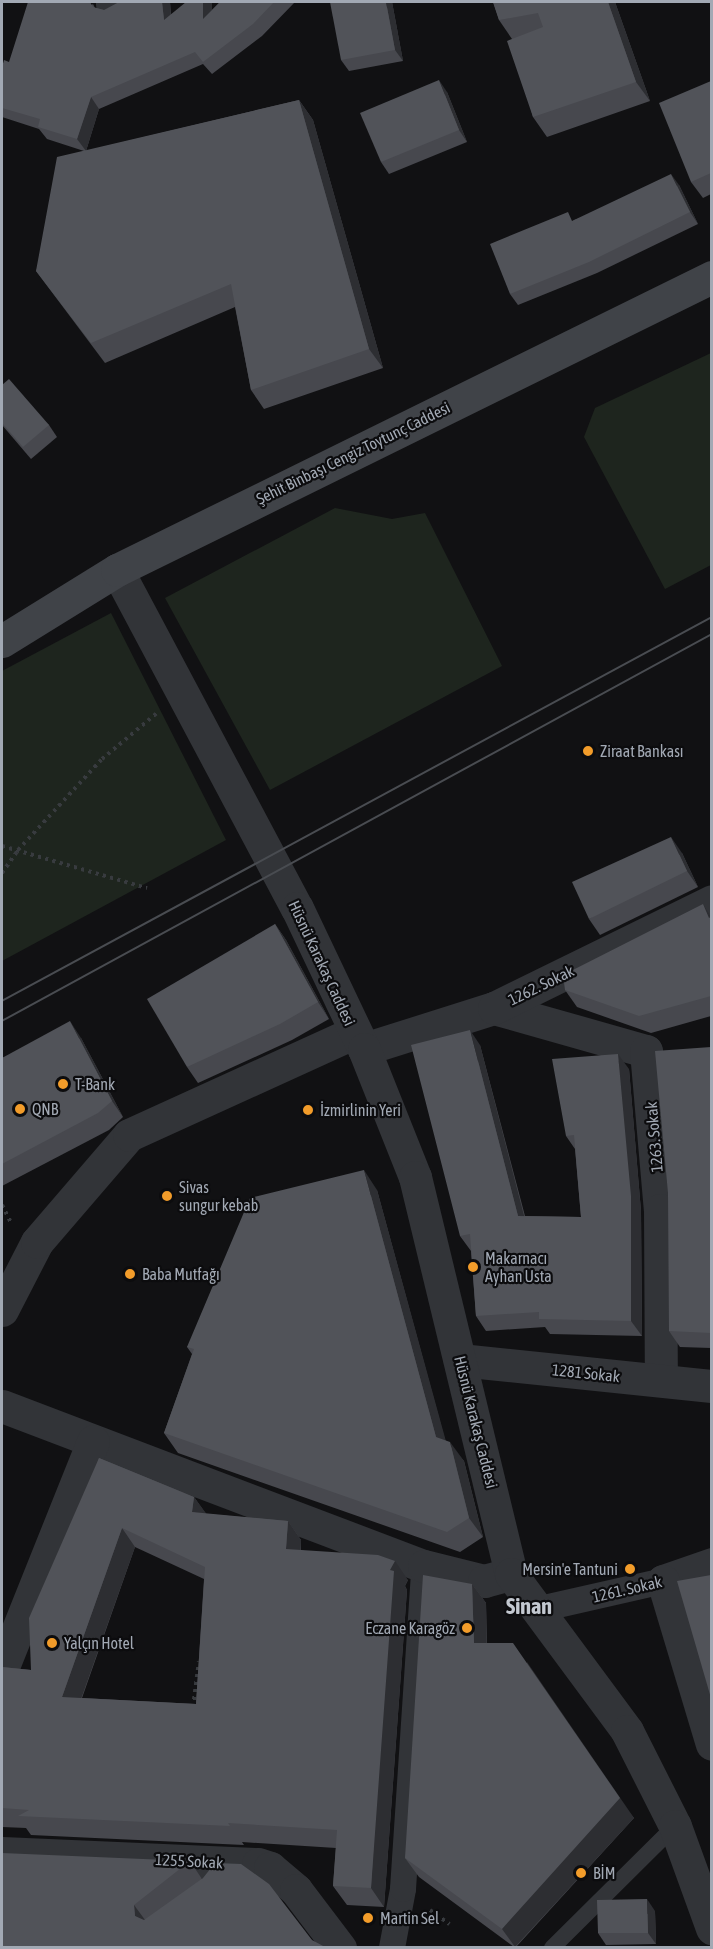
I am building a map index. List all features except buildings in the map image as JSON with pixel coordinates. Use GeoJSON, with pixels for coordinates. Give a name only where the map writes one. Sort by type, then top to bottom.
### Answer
{"type":"FeatureCollection","features":[{"type":"Feature","properties":{"kind":"main road","name":"Şehit Binbaşı Cengiz Toytunç Caddesi"},"geometry":{"type":"LineString","coordinates":[[2,641],[117,570],[711,277]]}},
{"type":"Feature","properties":{"kind":"street","name":"Hüsnü Karakaş Caddesi"},"geometry":{"type":"LineString","coordinates":[[117,570],[288,891],[359,1041],[415,1177],[511,1574],[540,1609],[627,1731],[675,1826],[711,1928]]}},
{"type":"Feature","properties":{"kind":"street","name":"1262. Sokak"},"geometry":{"type":"LineString","coordinates":[[2,1310],[37,1242],[129,1135],[359,1041],[494,1008],[711,901]]}},
{"type":"Feature","properties":{"kind":"street","name":"1263. Sokak"},"geometry":{"type":"LineString","coordinates":[[494,1008],[646,1051],[660,1210],[661,1380]]}},
{"type":"Feature","properties":{"kind":"street","name":"1281 Sokak"},"geometry":{"type":"LineString","coordinates":[[460,1360],[711,1386]]}},
{"type":"Feature","properties":{"kind":"street"},"geometry":{"type":"LineString","coordinates":[[2,1406],[424,1566],[484,1581],[511,1574]]}},
{"type":"Feature","properties":{"kind":"street"},"geometry":{"type":"LineString","coordinates":[[2,1670],[93,1442]]}},
{"type":"Feature","properties":{"kind":"street","name":"1261. Sokak"},"geometry":{"type":"LineString","coordinates":[[540,1609],[663,1581],[711,1564]]}},
{"type":"Feature","properties":{"kind":"street"},"geometry":{"type":"LineString","coordinates":[[392,1947],[403,1889],[424,1566]]}},
{"type":"Feature","properties":{"kind":"street"},"geometry":{"type":"LineString","coordinates":[[663,1581],[711,1744]]}},
{"type":"Feature","properties":{"kind":"street","name":"1255 Sokak"},"geometry":{"type":"LineString","coordinates":[[2,1853],[222,1872],[270,1868],[296,1890],[340,1947]]}},
{"type":"Feature","properties":{"kind":"lane"},"geometry":{"type":"LineString","coordinates":[[552,1947],[675,1826]]}},
{"type":"Feature","properties":{"kind":"path"},"geometry":{"type":"LineString","coordinates":[[2,873],[18,850],[102,759],[163,708]]}},
{"type":"Feature","properties":{"kind":"path"},"geometry":{"type":"LineString","coordinates":[[2,846],[147,888]]}},
{"type":"Feature","properties":{"kind":"path"},"geometry":{"type":"LineString","coordinates":[[193,1709],[200,1651]]}},
{"type":"Feature","properties":{"kind":"shaded area"},"geometry":{"type":"Polygon","coordinates":[[[711,353],[711,565],[665,589],[584,437],[595,408],[711,353]]]}},
{"type":"Feature","properties":{"kind":"shaded area"},"geometry":{"type":"Polygon","coordinates":[[[335,508],[392,519],[425,513],[502,666],[270,790],[165,598],[335,508]]]}},
{"type":"Feature","properties":{"kind":"shaded area"},"geometry":{"type":"Polygon","coordinates":[[[111,613],[226,840],[2,961],[2,671],[111,613]]]}},
{"type":"Feature","properties":{"kind":"tram line"},"geometry":{"type":"LineString","coordinates":[[2,1001],[712,617]]}},
{"type":"Feature","properties":{"kind":"tram line"},"geometry":{"type":"LineString","coordinates":[[2,1021],[712,634]]}},
{"type":"Feature","properties":{"kind":"place","name":"Ziraat Bankası"},"geometry":{"type":"Point","coordinates":[588,751]}},
{"type":"Feature","properties":{"kind":"place","name":"T-Bank"},"geometry":{"type":"Point","coordinates":[63,1084]}},
{"type":"Feature","properties":{"kind":"place","name":"QNB"},"geometry":{"type":"Point","coordinates":[20,1109]}},
{"type":"Feature","properties":{"kind":"place","name":"İzmirlinin Yeri"},"geometry":{"type":"Point","coordinates":[308,1110]}},
{"type":"Feature","properties":{"kind":"place","name":"Sivas sungur kebab"},"geometry":{"type":"Point","coordinates":[167,1196]}},
{"type":"Feature","properties":{"kind":"place","name":"Makarnacı Ayhan Usta"},"geometry":{"type":"Point","coordinates":[473,1267]}},
{"type":"Feature","properties":{"kind":"place","name":"Baba Mutfağı"},"geometry":{"type":"Point","coordinates":[130,1274]}},
{"type":"Feature","properties":{"kind":"place","name":"Mersin'e Tantuni"},"geometry":{"type":"Point","coordinates":[630,1569]}},
{"type":"Feature","properties":{"kind":"place","name":"Eczane Karagöz"},"geometry":{"type":"Point","coordinates":[467,1628]}},
{"type":"Feature","properties":{"kind":"place","name":"Yalçın Hotel"},"geometry":{"type":"Point","coordinates":[52,1643]}},
{"type":"Feature","properties":{"kind":"place","name":"BİM"},"geometry":{"type":"Point","coordinates":[581,1873]}},
{"type":"Feature","properties":{"kind":"place","name":"Martin Sel"},"geometry":{"type":"Point","coordinates":[368,1918]}},
{"type":"Feature","properties":{"kind":"district","name":"Sinan"},"geometry":{"type":"Point","coordinates":[529,1607]}}]}
